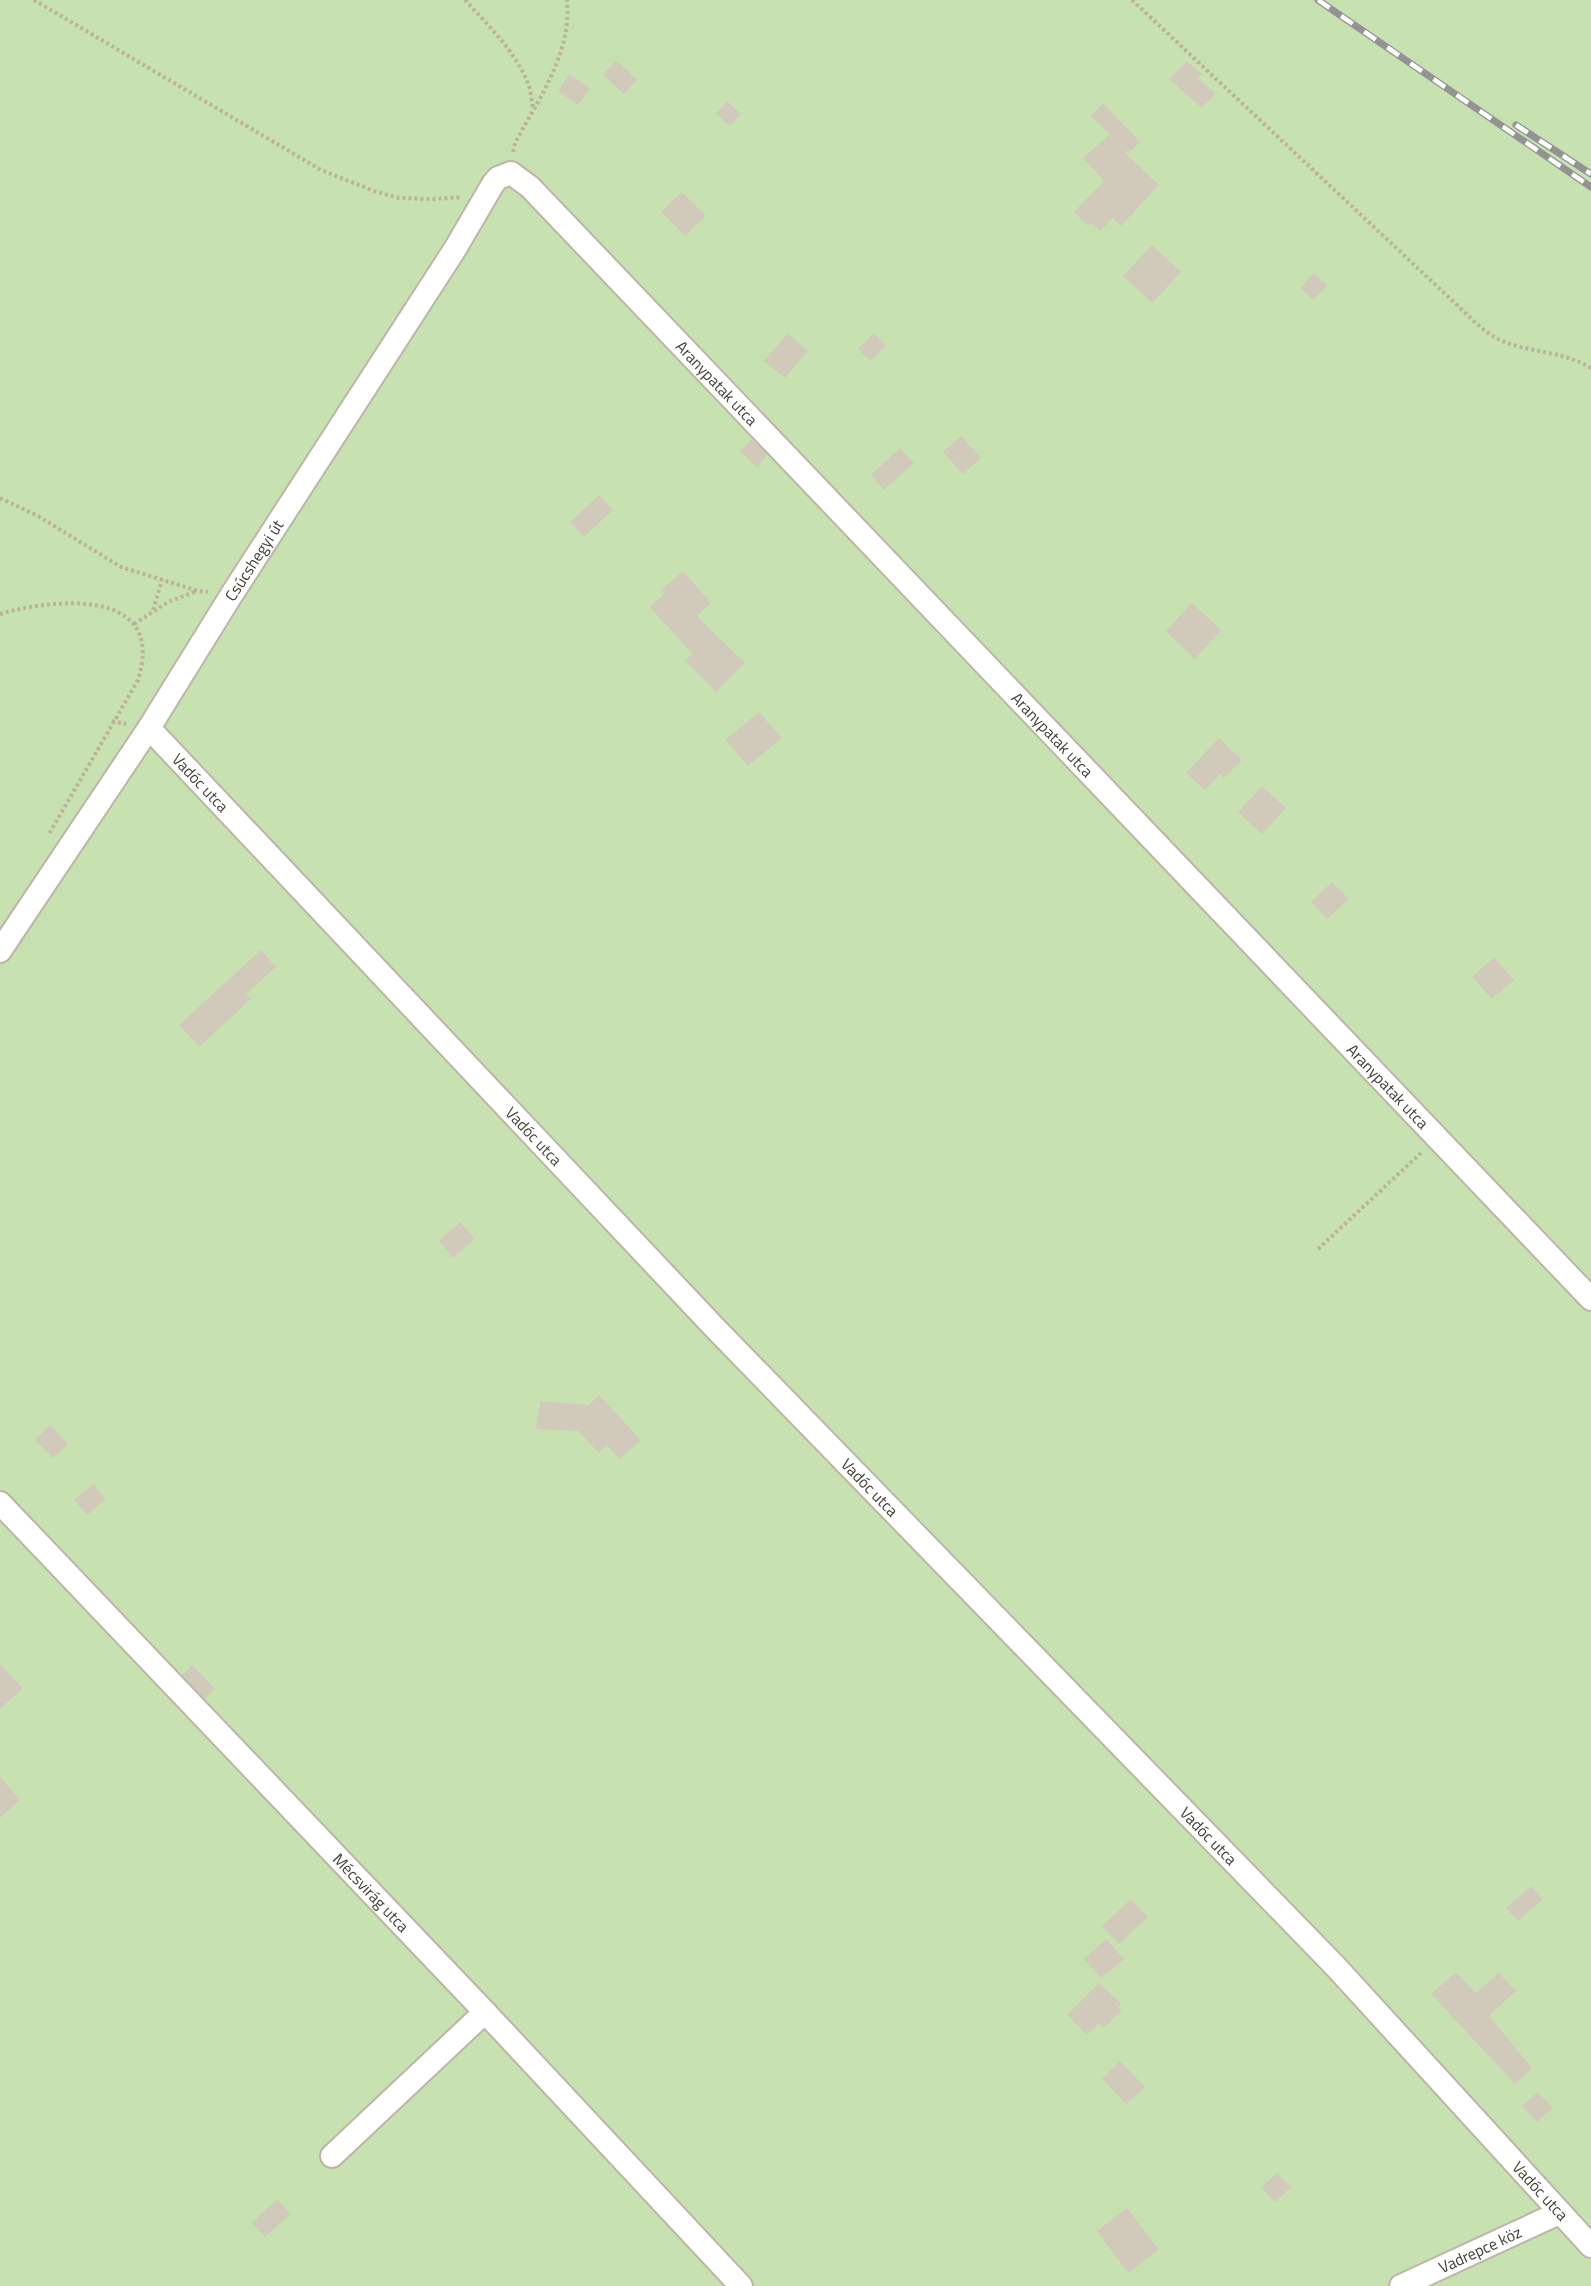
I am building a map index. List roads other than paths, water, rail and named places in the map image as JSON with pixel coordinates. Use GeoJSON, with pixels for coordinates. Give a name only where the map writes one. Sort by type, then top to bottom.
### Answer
{"type":"FeatureCollection","features":[{"type":"Feature","properties":{"kind":"street","name":"Csúcshegyi út"},"geometry":{"type":"LineString","coordinates":[[0,951],[149,728],[232,594],[455,249],[489,190],[498,178],[511,173]]}},
{"type":"Feature","properties":{"kind":"street","name":"Aranypatak utca"},"geometry":{"type":"LineString","coordinates":[[511,173],[530,187],[1591,1299]]}},
{"type":"Feature","properties":{"kind":"street","name":"Vadóc utca"},"geometry":{"type":"LineString","coordinates":[[149,728],[714,1327],[1336,1967],[1591,2246]]}},
{"type":"Feature","properties":{"kind":"street","name":"Mécsvirág utca"},"geometry":{"type":"LineString","coordinates":[[0,1503],[485,2012],[741,2286]]}},
{"type":"Feature","properties":{"kind":"street"},"geometry":{"type":"LineString","coordinates":[[332,2156],[485,2012]]}},
{"type":"Feature","properties":{"kind":"street","name":"Vadrepce köz"},"geometry":{"type":"LineString","coordinates":[[1401,2286],[1559,2213]]}},
{"type":"Feature","properties":{"kind":"railway"},"geometry":{"type":"LineString","coordinates":[[1318,0],[1591,187]]}},
{"type":"Feature","properties":{"kind":"railway"},"geometry":{"type":"LineString","coordinates":[[1516,125],[1591,174]]}}]}
